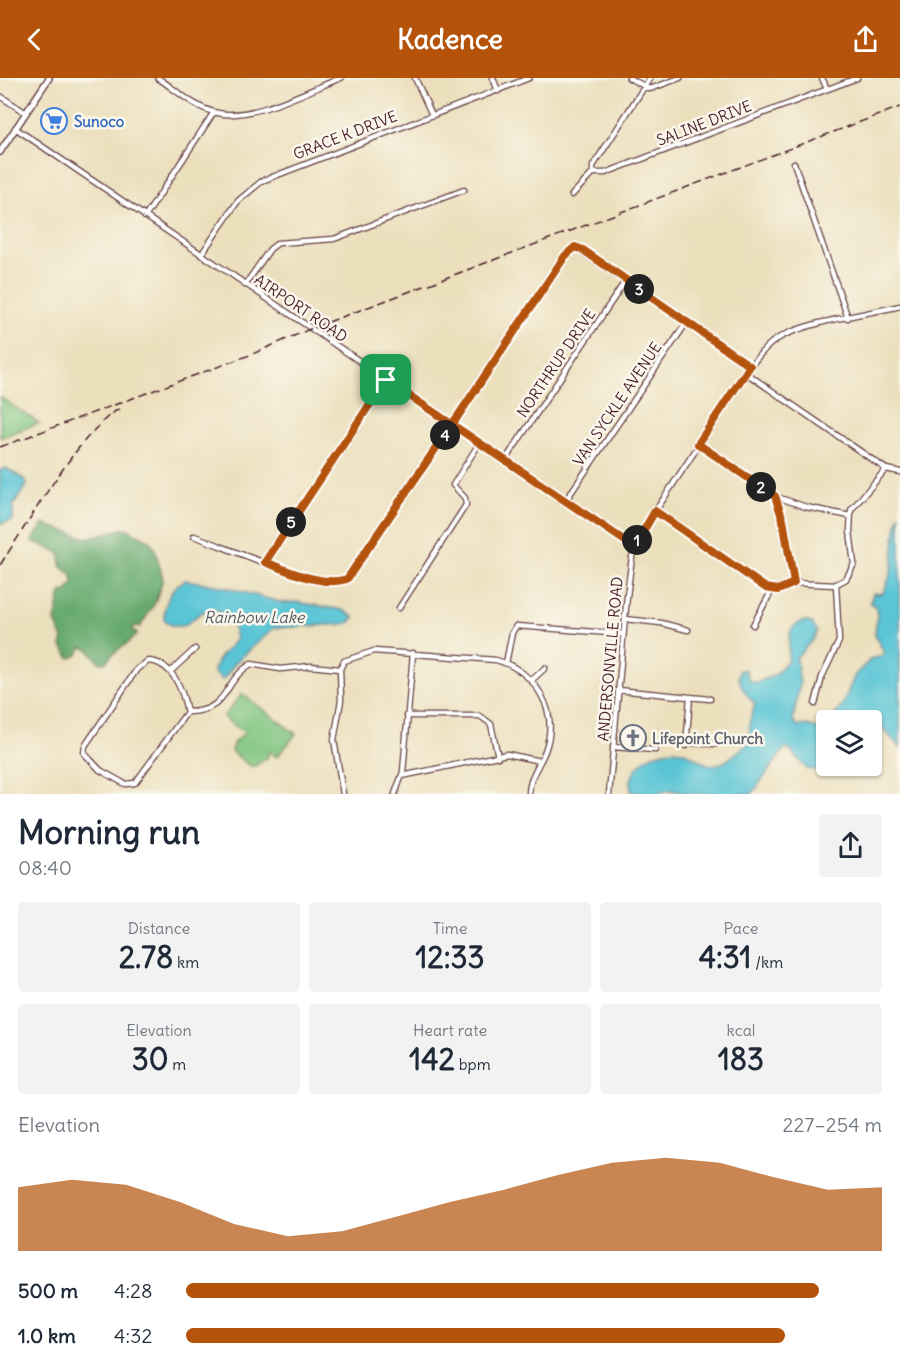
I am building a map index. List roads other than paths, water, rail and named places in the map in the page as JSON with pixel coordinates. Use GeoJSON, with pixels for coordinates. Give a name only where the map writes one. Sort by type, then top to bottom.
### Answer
{"type":"FeatureCollection","features":[{"type":"Feature","properties":{"kind":"main road"},"geometry":{"type":"LineString","coordinates":[[0,152],[49,78]]}},
{"type":"Feature","properties":{"kind":"street"},"geometry":{"type":"LineString","coordinates":[[158,78],[214,112],[230,114],[254,111],[341,78]]}},
{"type":"Feature","properties":{"kind":"street"},"geometry":{"type":"LineString","coordinates":[[415,78],[432,115]]}},
{"type":"Feature","properties":{"kind":"street"},"geometry":{"type":"LineString","coordinates":[[494,78],[498,91]]}},
{"type":"Feature","properties":{"kind":"street","name":"GRACE K DRIVE"},"geometry":{"type":"LineString","coordinates":[[201,255],[238,201],[262,181],[529,78]]}},
{"type":"Feature","properties":{"kind":"street"},"geometry":{"type":"LineString","coordinates":[[629,78],[644,87],[658,87],[680,78]]}},
{"type":"Feature","properties":{"kind":"street"},"geometry":{"type":"LineString","coordinates":[[572,195],[593,173],[593,166],[650,78]]}},
{"type":"Feature","properties":{"kind":"street"},"geometry":{"type":"LineString","coordinates":[[822,78],[827,89]]}},
{"type":"Feature","properties":{"kind":"street","name":"SALINE DRIVE"},"geometry":{"type":"LineString","coordinates":[[593,173],[605,172],[856,78]]}},
{"type":"Feature","properties":{"kind":"street"},"geometry":{"type":"LineString","coordinates":[[0,96],[26,113]]}},
{"type":"Feature","properties":{"kind":"street"},"geometry":{"type":"LineString","coordinates":[[145,217],[214,112]]}},
{"type":"Feature","properties":{"kind":"street","name":"AIRPORT ROAD"},"geometry":{"type":"LineString","coordinates":[[15,128],[634,547]]}},
{"type":"Feature","properties":{"kind":"street"},"geometry":{"type":"LineString","coordinates":[[794,163],[848,318]]}},
{"type":"Feature","properties":{"kind":"street"},"geometry":{"type":"LineString","coordinates":[[245,285],[270,249],[278,243],[345,236],[465,190]]}},
{"type":"Feature","properties":{"kind":"street"},"geometry":{"type":"LineString","coordinates":[[194,536],[306,577],[339,581],[347,579],[572,249],[583,250],[750,366]]}},
{"type":"Feature","properties":{"kind":"street","name":"NORTHRUP DRIVE"},"geometry":{"type":"LineString","coordinates":[[506,459],[626,280]]}},
{"type":"Feature","properties":{"kind":"street","name":"ANDERSONVILLE ROAD"},"geometry":{"type":"LineString","coordinates":[[609,794],[623,634],[634,547],[655,511],[750,366],[768,346],[784,335],[900,306]]}},
{"type":"Feature","properties":{"kind":"street","name":"VAN SYCKLE AVENUE"},"geometry":{"type":"LineString","coordinates":[[566,500],[687,322]]}},
{"type":"Feature","properties":{"kind":"street"},"geometry":{"type":"LineString","coordinates":[[746,373],[886,469],[900,472]]}},
{"type":"Feature","properties":{"kind":"street"},"geometry":{"type":"LineString","coordinates":[[265,562],[386,380]]}},
{"type":"Feature","properties":{"kind":"street"},"geometry":{"type":"LineString","coordinates":[[399,608],[466,505],[465,498],[453,485],[480,442]]}},
{"type":"Feature","properties":{"kind":"street"},"geometry":{"type":"LineString","coordinates":[[698,444],[775,496],[806,507],[850,516]]}},
{"type":"Feature","properties":{"kind":"street"},"geometry":{"type":"LineString","coordinates":[[655,511],[757,583],[772,590],[794,583],[836,584],[846,579],[854,564],[850,516],[863,494],[886,469]]}},
{"type":"Feature","properties":{"kind":"street"},"geometry":{"type":"LineString","coordinates":[[775,496],[783,520],[794,583]]}},
{"type":"Feature","properties":{"kind":"street"},"geometry":{"type":"LineString","coordinates":[[815,704],[822,677],[839,641],[836,584]]}},
{"type":"Feature","properties":{"kind":"street"},"geometry":{"type":"LineString","coordinates":[[753,625],[772,590]]}},
{"type":"Feature","properties":{"kind":"street"},"geometry":{"type":"LineString","coordinates":[[625,619],[662,623],[688,630]]}},
{"type":"Feature","properties":{"kind":"street"},"geometry":{"type":"LineString","coordinates":[[506,663],[512,633],[516,626],[623,634]]}},
{"type":"Feature","properties":{"kind":"street"},"geometry":{"type":"LineString","coordinates":[[170,672],[195,649]]}},
{"type":"Feature","properties":{"kind":"street"},"geometry":{"type":"LineString","coordinates":[[343,794],[334,740],[341,700],[340,669],[344,661],[366,651],[413,652],[506,663],[531,681],[543,696],[550,722],[549,737],[531,780],[529,794]]}},
{"type":"Feature","properties":{"kind":"street"},"geometry":{"type":"LineString","coordinates":[[395,794],[402,776],[413,652]]}},
{"type":"Feature","properties":{"kind":"street"},"geometry":{"type":"LineString","coordinates":[[187,712],[180,687],[170,672],[154,662],[140,666],[85,746],[84,753],[91,763],[121,783],[132,784],[187,712],[215,707],[251,664],[280,669],[310,666],[340,669]]}},
{"type":"Feature","properties":{"kind":"street"},"geometry":{"type":"LineString","coordinates":[[531,681],[545,668]]}},
{"type":"Feature","properties":{"kind":"street"},"geometry":{"type":"LineString","coordinates":[[618,690],[710,699]]}},
{"type":"Feature","properties":{"kind":"street"},"geometry":{"type":"LineString","coordinates":[[690,697],[686,745],[716,744]]}},
{"type":"Feature","properties":{"kind":"street"},"geometry":{"type":"LineString","coordinates":[[407,717],[480,716],[491,724],[498,757]]}},
{"type":"Feature","properties":{"kind":"street"},"geometry":{"type":"LineString","coordinates":[[613,747],[655,750]]}},
{"type":"Feature","properties":{"kind":"street"},"geometry":{"type":"LineString","coordinates":[[402,776],[513,754],[540,761]]}},
{"type":"Feature","properties":{"kind":"water"},"geometry":{"type":"Polygon","coordinates":[[[6,468],[24,479],[27,485],[13,506],[13,520],[0,524],[0,470],[6,468]]]}},
{"type":"Feature","properties":{"kind":"water"},"geometry":{"type":"Polygon","coordinates":[[[900,514],[900,748],[882,727],[882,710],[839,710],[855,675],[871,659],[885,655],[875,635],[877,614],[875,606],[870,603],[873,593],[882,594],[891,572],[900,514]]]}},
{"type":"Feature","properties":{"kind":"water","name":"Rainbow Lake"},"geometry":{"type":"Polygon","coordinates":[[[186,580],[220,586],[284,603],[296,602],[343,610],[354,617],[350,622],[344,624],[274,628],[236,662],[223,680],[214,673],[219,658],[236,639],[231,618],[209,610],[184,625],[177,626],[167,623],[164,618],[170,595],[176,586],[186,580]]]}},
{"type":"Feature","properties":{"kind":"water"},"geometry":{"type":"Polygon","coordinates":[[[804,621],[812,623],[817,631],[796,658],[800,683],[793,720],[798,726],[807,725],[816,729],[816,770],[807,769],[791,751],[785,748],[752,794],[690,794],[671,790],[654,794],[631,792],[633,774],[639,766],[654,755],[672,750],[681,751],[714,765],[728,759],[749,742],[750,720],[755,704],[741,685],[739,671],[745,669],[749,680],[755,683],[775,675],[788,660],[789,637],[793,627],[804,621]]]}},
{"type":"Feature","properties":{"kind":"railway"},"geometry":{"type":"LineString","coordinates":[[0,447],[250,355],[310,329],[900,107]]}},
{"type":"Feature","properties":{"kind":"railway"},"geometry":{"type":"LineString","coordinates":[[0,565],[71,457],[104,420],[119,409]]}},
{"type":"Feature","properties":{"kind":"place","name":"Sunoco"},"geometry":{"type":"Point","coordinates":[54,121]}},
{"type":"Feature","properties":{"kind":"place","name":"Lifepoint Church"},"geometry":{"type":"Point","coordinates":[633,738]}}]}
